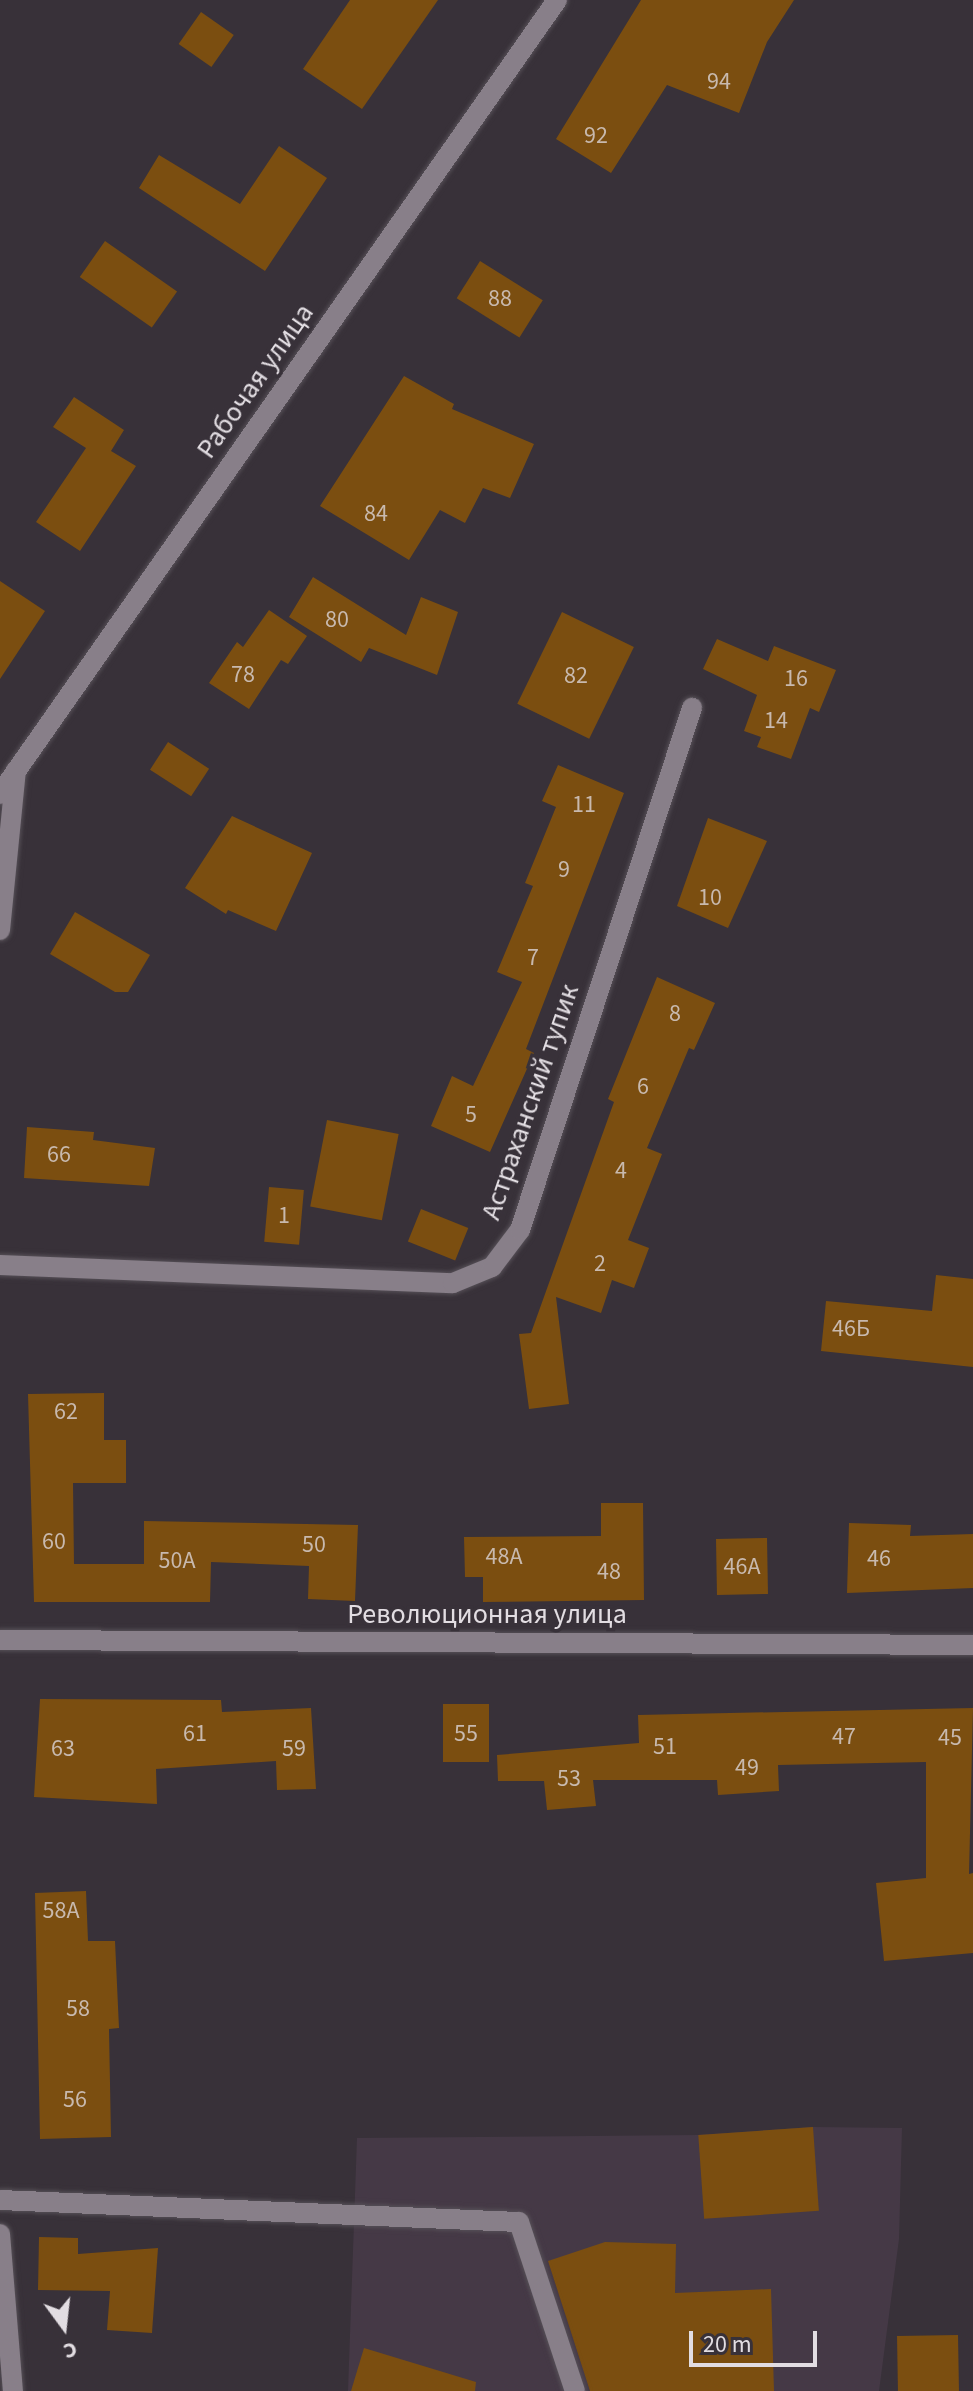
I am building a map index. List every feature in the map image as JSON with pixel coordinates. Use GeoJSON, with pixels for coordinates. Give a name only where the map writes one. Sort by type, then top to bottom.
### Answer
{"type":"FeatureCollection","features":[{"type":"Feature","properties":{"kind":"street","name":"Рабочая улица"},"geometry":{"type":"LineString","coordinates":[[0,794],[557,0]]}},
{"type":"Feature","properties":{"kind":"street","name":"Астраханский тупик"},"geometry":{"type":"LineString","coordinates":[[0,1265],[453,1283],[492,1267],[520,1230],[692,708]]}},
{"type":"Feature","properties":{"kind":"street"},"geometry":{"type":"LineString","coordinates":[[0,930],[16,771]]}},
{"type":"Feature","properties":{"kind":"street","name":"Революционная улица"},"geometry":{"type":"LineString","coordinates":[[0,1640],[973,1645]]}},
{"type":"Feature","properties":{"kind":"street"},"geometry":{"type":"LineString","coordinates":[[0,2200],[519,2222],[575,2391]]}},
{"type":"Feature","properties":{"kind":"street"},"geometry":{"type":"LineString","coordinates":[[0,2234],[13,2391]]}},
{"type":"Feature","properties":{"kind":"shaded area"},"geometry":{"type":"Polygon","coordinates":[[[813,2127],[902,2128],[899,2239],[879,2391],[348,2391],[357,2138],[698,2135],[813,2127]]]}},
{"type":"Feature","properties":{"kind":"building"},"geometry":{"type":"Polygon","coordinates":[[[350,0],[438,0],[362,109],[303,69],[350,0]]]}},
{"type":"Feature","properties":{"kind":"building"},"geometry":{"type":"Polygon","coordinates":[[[641,0],[794,0],[767,42],[739,113],[667,85],[611,173],[556,139],[641,0]]]}},
{"type":"Feature","properties":{"kind":"building"},"geometry":{"type":"Polygon","coordinates":[[[201,12],[234,35],[211,67],[179,44],[201,12]]]}},
{"type":"Feature","properties":{"kind":"building"},"geometry":{"type":"Polygon","coordinates":[[[279,146],[327,178],[265,271],[139,188],[159,155],[240,204],[279,146]]]}},
{"type":"Feature","properties":{"kind":"building"},"geometry":{"type":"Polygon","coordinates":[[[105,241],[177,291],[152,328],[80,277],[105,241]]]}},
{"type":"Feature","properties":{"kind":"building"},"geometry":{"type":"Polygon","coordinates":[[[480,261],[543,300],[519,338],[457,298],[480,261]]]}},
{"type":"Feature","properties":{"kind":"building"},"geometry":{"type":"Polygon","coordinates":[[[404,376],[454,404],[452,409],[534,444],[510,498],[483,488],[465,523],[440,510],[409,560],[320,506],[404,376]]]}},
{"type":"Feature","properties":{"kind":"building"},"geometry":{"type":"Polygon","coordinates":[[[74,397],[124,430],[111,451],[136,466],[80,551],[36,522],[86,448],[53,427],[74,397]]]}},
{"type":"Feature","properties":{"kind":"building"},"geometry":{"type":"Polygon","coordinates":[[[313,577],[406,635],[421,597],[458,612],[437,675],[369,648],[361,662],[289,617],[313,577]]]}},
{"type":"Feature","properties":{"kind":"building"},"geometry":{"type":"Polygon","coordinates":[[[0,581],[45,611],[0,679],[0,581]]]}},
{"type":"Feature","properties":{"kind":"building"},"geometry":{"type":"Polygon","coordinates":[[[269,610],[307,636],[288,664],[281,660],[249,709],[209,683],[237,642],[243,647],[269,610]]]}},
{"type":"Feature","properties":{"kind":"building"},"geometry":{"type":"Polygon","coordinates":[[[562,612],[634,647],[589,739],[517,704],[562,612]]]}},
{"type":"Feature","properties":{"kind":"building"},"geometry":{"type":"Polygon","coordinates":[[[717,639],[768,661],[774,646],[836,670],[819,712],[810,708],[791,759],[757,747],[761,737],[744,731],[757,695],[703,669],[717,639]]]}},
{"type":"Feature","properties":{"kind":"building"},"geometry":{"type":"Polygon","coordinates":[[[168,742],[209,769],[191,796],[150,770],[168,742]]]}},
{"type":"Feature","properties":{"kind":"building"},"geometry":{"type":"Polygon","coordinates":[[[558,765],[624,793],[526,1049],[534,1053],[490,1152],[431,1126],[452,1076],[473,1086],[522,982],[497,972],[533,886],[525,883],[556,807],[542,801],[558,765]]]}},
{"type":"Feature","properties":{"kind":"building"},"geometry":{"type":"Polygon","coordinates":[[[232,816],[312,853],[276,931],[228,910],[226,914],[185,888],[232,816]]]}},
{"type":"Feature","properties":{"kind":"building"},"geometry":{"type":"Polygon","coordinates":[[[708,818],[767,841],[728,928],[677,906],[708,818]]]}},
{"type":"Feature","properties":{"kind":"building"},"geometry":{"type":"Polygon","coordinates":[[[75,912],[150,955],[128,992],[115,992],[50,954],[75,912]]]}},
{"type":"Feature","properties":{"kind":"building"},"geometry":{"type":"Polygon","coordinates":[[[657,977],[715,1003],[694,1050],[689,1048],[647,1148],[662,1154],[628,1240],[649,1248],[634,1288],[612,1280],[601,1313],[556,1297],[569,1404],[529,1409],[519,1334],[531,1333],[614,1102],[608,1099],[657,977]]]}},
{"type":"Feature","properties":{"kind":"building"},"geometry":{"type":"Polygon","coordinates":[[[327,1120],[399,1134],[382,1220],[310,1206],[327,1120]]]}},
{"type":"Feature","properties":{"kind":"building"},"geometry":{"type":"Polygon","coordinates":[[[27,1127],[94,1132],[93,1140],[155,1148],[149,1186],[24,1178],[27,1127]]]}},
{"type":"Feature","properties":{"kind":"building"},"geometry":{"type":"Polygon","coordinates":[[[269,1187],[304,1190],[299,1245],[264,1242],[269,1187]]]}},
{"type":"Feature","properties":{"kind":"building"},"geometry":{"type":"Polygon","coordinates":[[[421,1209],[468,1228],[455,1261],[408,1241],[421,1209]]]}},
{"type":"Feature","properties":{"kind":"building"},"geometry":{"type":"Polygon","coordinates":[[[936,1275],[973,1279],[973,1367],[821,1351],[826,1301],[932,1311],[936,1275]]]}},
{"type":"Feature","properties":{"kind":"building"},"geometry":{"type":"Polygon","coordinates":[[[104,1393],[104,1440],[126,1440],[126,1483],[73,1483],[74,1564],[144,1564],[144,1521],[358,1525],[355,1601],[308,1599],[309,1566],[211,1562],[210,1602],[34,1602],[28,1394],[104,1393]]]}},
{"type":"Feature","properties":{"kind":"building"},"geometry":{"type":"Polygon","coordinates":[[[601,1503],[643,1503],[644,1600],[483,1602],[483,1577],[465,1577],[464,1537],[601,1536],[601,1503]]]}},
{"type":"Feature","properties":{"kind":"building"},"geometry":{"type":"Polygon","coordinates":[[[849,1523],[911,1525],[910,1536],[973,1534],[973,1588],[847,1593],[849,1523]]]}},
{"type":"Feature","properties":{"kind":"building"},"geometry":{"type":"Polygon","coordinates":[[[767,1538],[768,1594],[717,1595],[716,1539],[767,1538]]]}},
{"type":"Feature","properties":{"kind":"building"},"geometry":{"type":"Polygon","coordinates":[[[40,1699],[221,1700],[222,1712],[311,1708],[316,1789],[277,1790],[276,1761],[156,1769],[157,1804],[34,1797],[40,1699]]]}},
{"type":"Feature","properties":{"kind":"building"},"geometry":{"type":"Polygon","coordinates":[[[443,1704],[489,1704],[489,1762],[443,1762],[443,1704]]]}},
{"type":"Feature","properties":{"kind":"building"},"geometry":{"type":"Polygon","coordinates":[[[973,1708],[969,1874],[973,1873],[973,1953],[884,1961],[876,1883],[926,1878],[926,1762],[778,1765],[779,1791],[718,1795],[717,1780],[593,1780],[596,1806],[547,1810],[544,1781],[498,1781],[497,1755],[639,1743],[638,1715],[973,1708]]]}},
{"type":"Feature","properties":{"kind":"building"},"geometry":{"type":"Polygon","coordinates":[[[86,1891],[88,1941],[115,1941],[119,2028],[109,2029],[111,2137],[40,2139],[35,1893],[86,1891]]]}},
{"type":"Feature","properties":{"kind":"building"},"geometry":{"type":"Polygon","coordinates":[[[813,2127],[819,2211],[704,2219],[698,2135],[813,2127]]]}},
{"type":"Feature","properties":{"kind":"building"},"geometry":{"type":"Polygon","coordinates":[[[39,2237],[78,2238],[78,2254],[158,2248],[152,2333],[107,2330],[110,2291],[38,2290],[39,2237]]]}},
{"type":"Feature","properties":{"kind":"building"},"geometry":{"type":"Polygon","coordinates":[[[605,2242],[676,2244],[675,2293],[771,2289],[774,2391],[590,2391],[548,2261],[605,2242]]]}},
{"type":"Feature","properties":{"kind":"building"},"geometry":{"type":"Polygon","coordinates":[[[958,2335],[959,2391],[898,2391],[897,2336],[958,2335]]]}},
{"type":"Feature","properties":{"kind":"building"},"geometry":{"type":"Polygon","coordinates":[[[364,2348],[476,2382],[475,2391],[351,2391],[364,2348]]]}}]}
